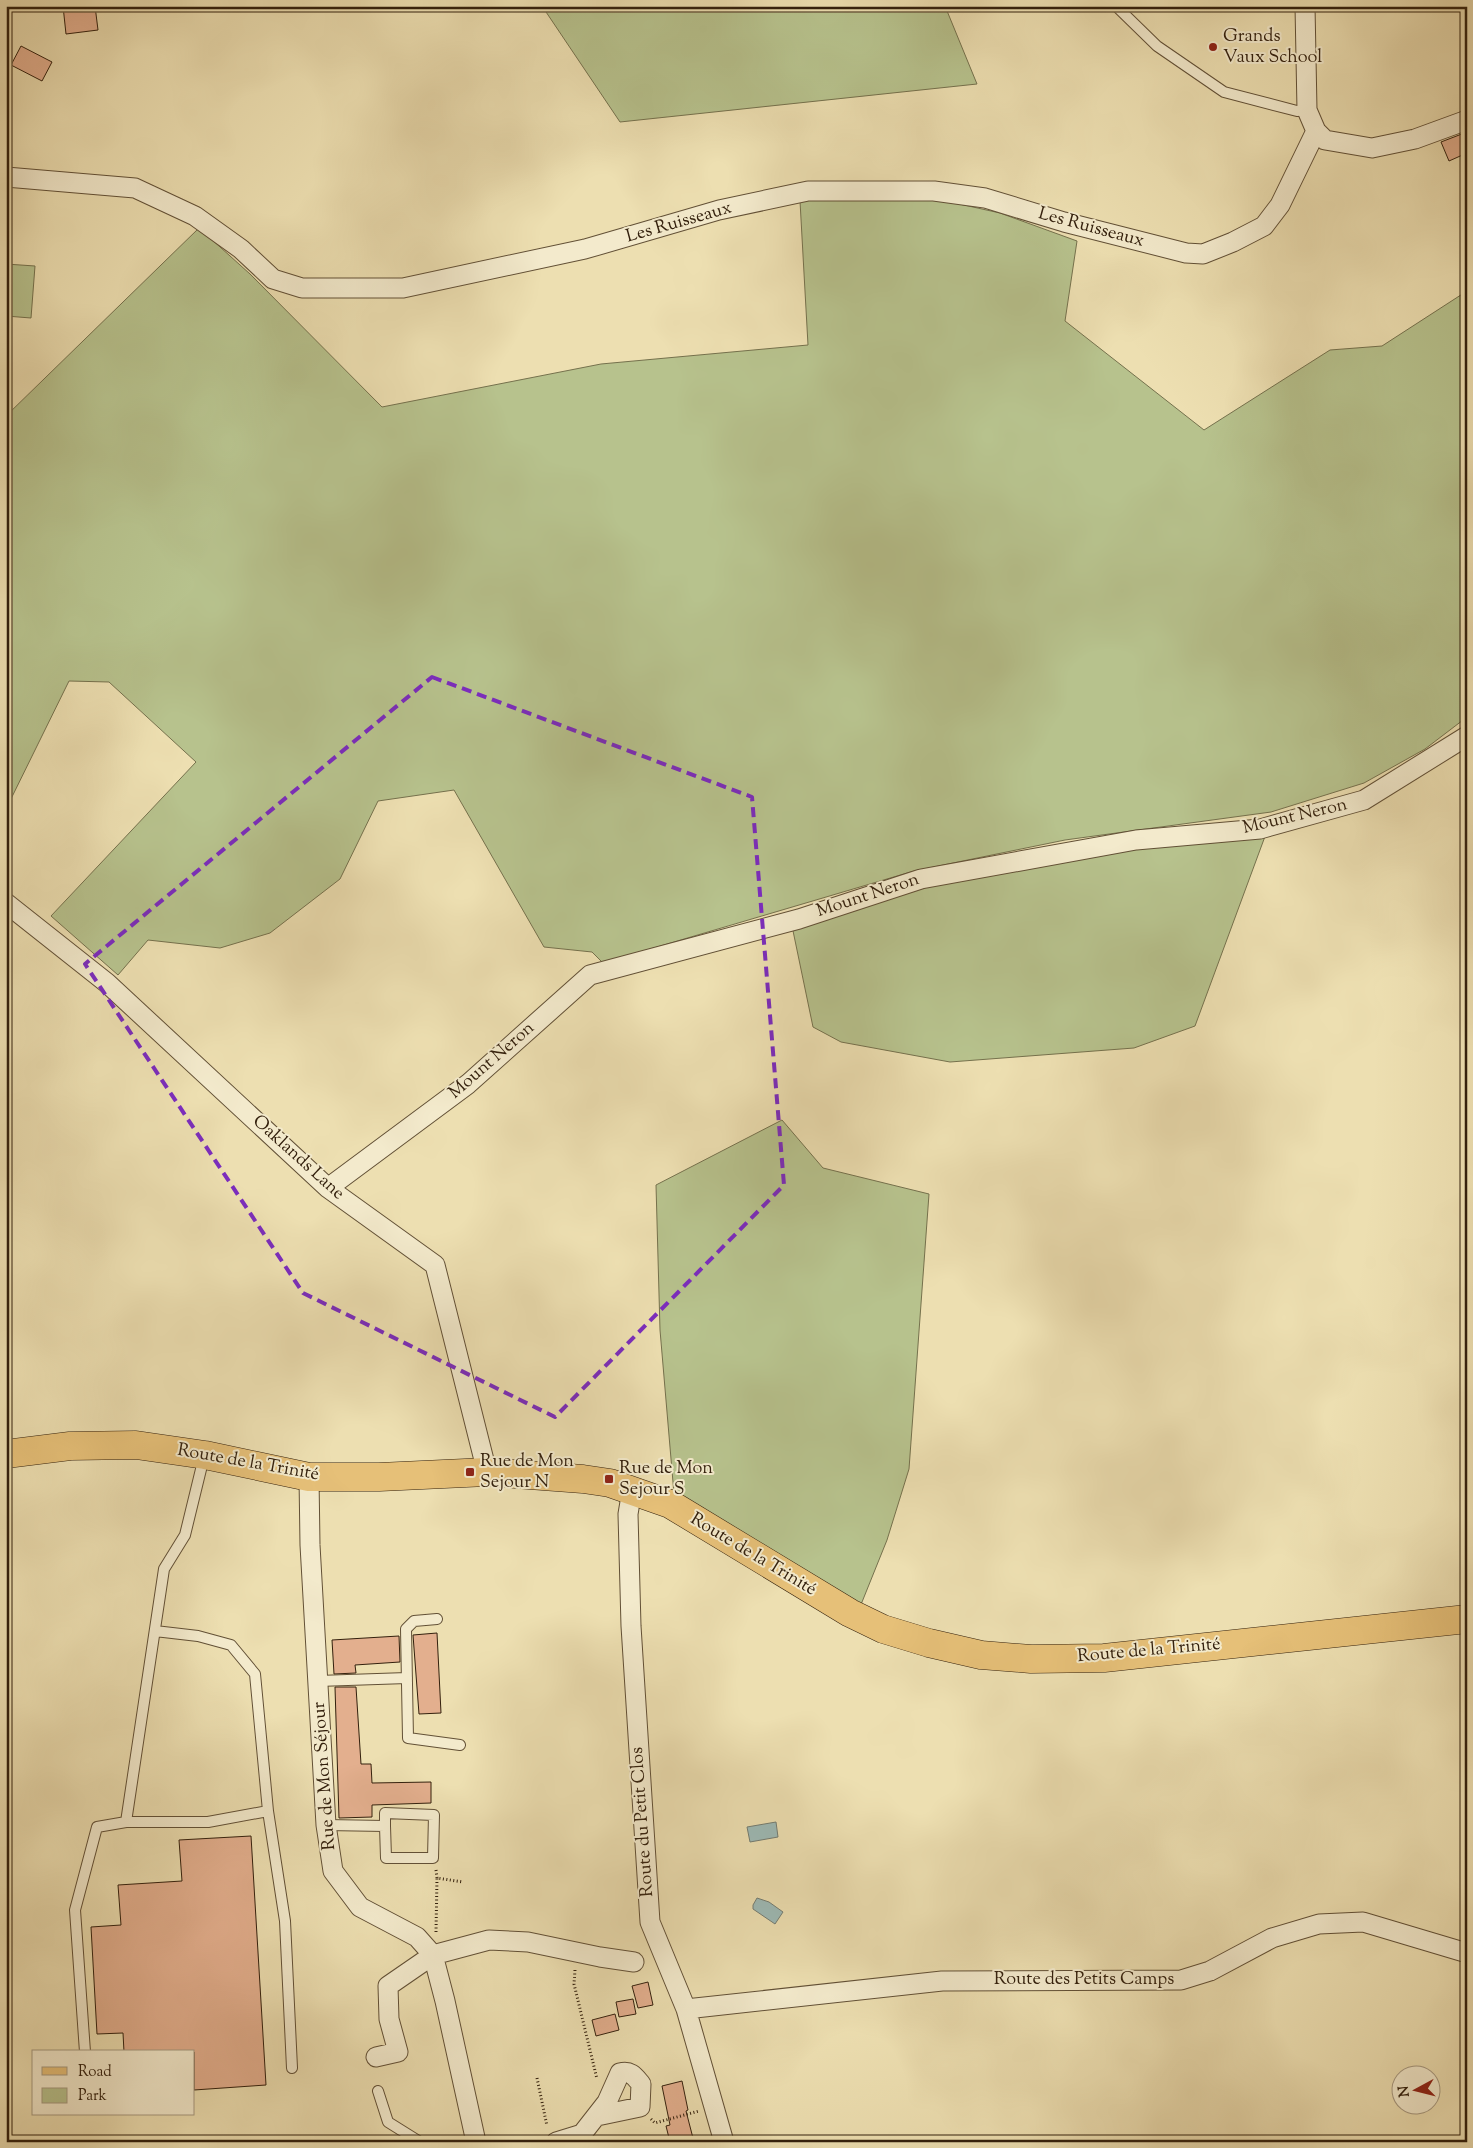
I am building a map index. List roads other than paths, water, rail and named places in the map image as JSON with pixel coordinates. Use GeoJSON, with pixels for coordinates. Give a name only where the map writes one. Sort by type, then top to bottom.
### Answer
{"type":"FeatureCollection","features":[{"type":"Feature","properties":{"kind":"main road","name":"Route de la Trinité"},"geometry":{"type":"LineString","coordinates":[[6,1454],[70,1446],[136,1445],[205,1455],[309,1477],[379,1477],[487,1472],[583,1479],[610,1483],[670,1504],[850,1614],[892,1632],[981,1655],[1031,1660],[1104,1658],[1467,1619]]}},
{"type":"Feature","properties":{"kind":"street"},"geometry":{"type":"LineString","coordinates":[[1305,6],[1307,110],[1316,132],[1325,140],[1372,148],[1415,139],[1467,120]]}},
{"type":"Feature","properties":{"kind":"street","name":"Les Ruisseaux"},"geometry":{"type":"LineString","coordinates":[[6,177],[135,188],[195,216],[240,249],[273,279],[302,288],[403,288],[584,249],[719,210],[808,191],[934,191],[985,198],[1064,222],[1186,253],[1203,254],[1264,226],[1280,205],[1316,132]]}},
{"type":"Feature","properties":{"kind":"street","name":"Mount Neron"},"geometry":{"type":"LineString","coordinates":[[328,1188],[468,1084],[590,975],[799,918],[921,879],[1136,840],[1260,829],[1364,800],[1467,736]]}},
{"type":"Feature","properties":{"kind":"street","name":"Oaklands Lane"},"geometry":{"type":"LineString","coordinates":[[6,903],[107,982],[328,1188],[435,1265],[487,1472]]}},
{"type":"Feature","properties":{"kind":"street","name":"Rue de Mon Séjour"},"geometry":{"type":"LineString","coordinates":[[309,1477],[310,1545],[326,1825],[333,1872],[360,1907],[417,1937],[433,1955],[446,2001],[476,2142]]}},
{"type":"Feature","properties":{"kind":"street","name":"Route du Petit Clos"},"geometry":{"type":"LineString","coordinates":[[632,1490],[628,1514],[632,1626],[650,1922],[686,2009],[724,2142]]}},
{"type":"Feature","properties":{"kind":"street","name":"Route des Petits Camps"},"geometry":{"type":"LineString","coordinates":[[686,2009],[942,1981],[1181,1980],[1210,1971],[1272,1938],[1319,1924],[1363,1922],[1467,1953]]}},
{"type":"Feature","properties":{"kind":"street"},"geometry":{"type":"LineString","coordinates":[[376,2057],[398,2052],[389,2019],[388,1986],[433,1955],[489,1940],[528,1942],[634,1962]]}},
{"type":"Feature","properties":{"kind":"street"},"geometry":{"type":"LineString","coordinates":[[552,2137],[582,2134],[602,2109],[620,2074],[625,2072],[632,2073],[641,2084],[640,2107],[602,2109]]}},
{"type":"Feature","properties":{"kind":"lane"},"geometry":{"type":"LineString","coordinates":[[1116,6],[1157,46],[1224,92],[1297,111],[1307,110]]}},
{"type":"Feature","properties":{"kind":"lane"},"geometry":{"type":"LineString","coordinates":[[126,1822],[164,1569],[185,1535],[205,1455]]}},
{"type":"Feature","properties":{"kind":"lane"},"geometry":{"type":"LineString","coordinates":[[437,1619],[414,1621],[406,1629],[408,1738],[460,1745]]}},
{"type":"Feature","properties":{"kind":"lane"},"geometry":{"type":"LineString","coordinates":[[155,1631],[198,1636],[231,1645],[255,1674],[268,1811],[285,1921],[292,2068]]}},
{"type":"Feature","properties":{"kind":"lane"},"geometry":{"type":"LineString","coordinates":[[318,1681],[407,1678]]}},
{"type":"Feature","properties":{"kind":"lane"},"geometry":{"type":"LineString","coordinates":[[85,2050],[75,1910],[97,1827],[126,1822],[208,1822],[268,1811]]}},
{"type":"Feature","properties":{"kind":"lane"},"geometry":{"type":"LineString","coordinates":[[385,1813],[434,1815],[433,1858],[386,1858],[385,1826],[385,1813]]}},
{"type":"Feature","properties":{"kind":"lane"},"geometry":{"type":"LineString","coordinates":[[326,1825],[385,1826]]}},
{"type":"Feature","properties":{"kind":"lane"},"geometry":{"type":"LineString","coordinates":[[378,2091],[388,2122],[420,2142]]}},
{"type":"Feature","properties":{"kind":"water"},"geometry":{"type":"Polygon","coordinates":[[[776,1822],[778,1837],[750,1842],[747,1827],[776,1822]]]}},
{"type":"Feature","properties":{"kind":"water"},"geometry":{"type":"Polygon","coordinates":[[[757,1898],[769,1902],[783,1912],[775,1924],[753,1909],[757,1898]]]}},
{"type":"Feature","properties":{"kind":"place","name":"Grands Vaux School"},"geometry":{"type":"Point","coordinates":[1213,47]}},
{"type":"Feature","properties":{"kind":"place","name":"Rue de Mon Sejour N"},"geometry":{"type":"Point","coordinates":[470,1472]}},
{"type":"Feature","properties":{"kind":"place","name":"Rue de Mon Sejour S"},"geometry":{"type":"Point","coordinates":[609,1479]}}]}
